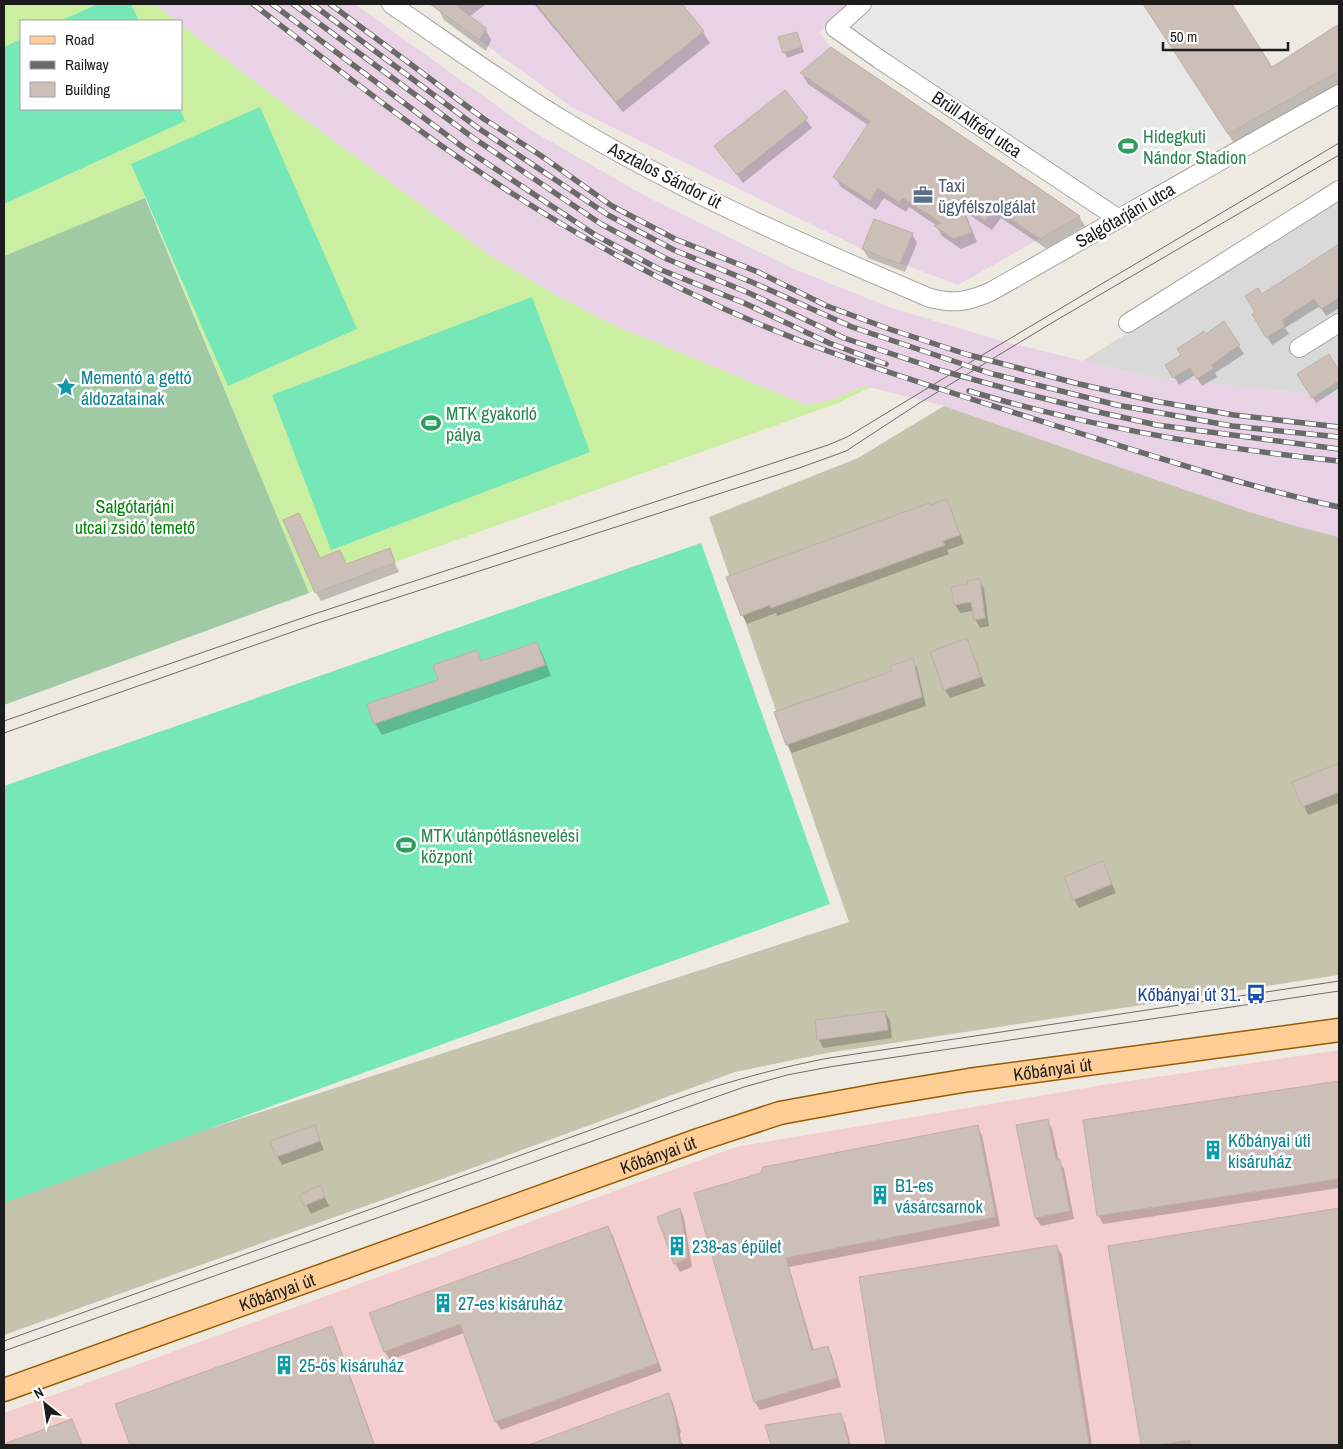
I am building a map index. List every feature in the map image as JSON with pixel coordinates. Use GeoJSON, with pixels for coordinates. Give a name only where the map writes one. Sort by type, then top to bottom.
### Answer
{"type":"FeatureCollection","features":[{"type":"Feature","properties":{"kind":"main road","name":"Kőbányai út"},"geometry":{"type":"LineString","coordinates":[[4,1390],[698,1140],[780,1114],[818,1105],[968,1080],[1339,1030]]}},
{"type":"Feature","properties":{"kind":"street","name":"Asztalos Sándor út"},"geometry":{"type":"LineString","coordinates":[[391,4],[563,120],[655,172],[792,239],[930,298],[946,302],[961,302]]}},
{"type":"Feature","properties":{"kind":"street","name":"Brüll Alfréd utca"},"geometry":{"type":"LineString","coordinates":[[862,4],[835,28],[1119,219]]}},
{"type":"Feature","properties":{"kind":"street","name":"Salgótarjáni utca"},"geometry":{"type":"LineString","coordinates":[[961,302],[990,292],[1339,94]]}},
{"type":"Feature","properties":{"kind":"street"},"geometry":{"type":"LineString","coordinates":[[1128,323],[1339,190]]}},
{"type":"Feature","properties":{"kind":"street"},"geometry":{"type":"LineString","coordinates":[[1300,348],[1339,323]]}},
{"type":"Feature","properties":{"kind":"shaded area"},"geometry":{"type":"Polygon","coordinates":[[[154,4],[355,4],[529,129],[645,196],[794,269],[892,308],[1002,341],[1149,377],[1339,397],[1339,537],[1246,511],[944,406],[865,386],[829,401],[806,405],[609,323],[549,291],[492,257],[292,110],[182,26],[182,20],[176,20],[154,4]]]}},
{"type":"Feature","properties":{"kind":"shaded area"},"geometry":{"type":"Polygon","coordinates":[[[430,4],[845,4],[846,9],[819,32],[831,47],[1078,214],[1076,218],[958,285],[862,249],[573,108],[430,4]]]}},
{"type":"Feature","properties":{"kind":"shaded area","name":"Hidegkuti Nándor Stadion"},"geometry":{"type":"Polygon","coordinates":[[[880,4],[1144,4],[1228,134],[1119,209],[851,27],[880,4]]]}},
{"type":"Feature","properties":{"kind":"shaded area"},"geometry":{"type":"Polygon","coordinates":[[[1339,199],[1339,397],[1149,377],[1083,361],[1339,199]]]}},
{"type":"Feature","properties":{"kind":"shaded area"},"geometry":{"type":"Polygon","coordinates":[[[944,406],[1246,511],[1339,537],[1339,975],[827,1053],[735,1072],[4,1335],[4,1195],[849,922],[709,517],[858,458],[944,406]]]}},
{"type":"Feature","properties":{"kind":"shaded area"},"geometry":{"type":"Polygon","coordinates":[[[1339,1050],[1339,1445],[4,1445],[4,1413],[736,1147],[1109,1084],[1339,1050]]]}},
{"type":"Feature","properties":{"kind":"green space"},"geometry":{"type":"Polygon","coordinates":[[[4,4],[154,4],[176,20],[20,20],[20,110],[182,110],[182,26],[292,110],[492,257],[549,291],[609,323],[806,405],[829,401],[865,386],[871,387],[838,403],[309,593],[146,198],[4,256],[4,4]]]}},
{"type":"Feature","properties":{"kind":"green space"},"geometry":{"type":"Polygon","coordinates":[[[98,4],[131,4],[139,20],[62,20],[98,4]]]}},
{"type":"Feature","properties":{"kind":"green space"},"geometry":{"type":"Polygon","coordinates":[[[20,39],[20,110],[180,110],[185,121],[4,204],[4,47],[20,39]]]}},
{"type":"Feature","properties":{"kind":"green space"},"geometry":{"type":"Polygon","coordinates":[[[260,107],[357,329],[228,386],[131,164],[260,107]]]}},
{"type":"Feature","properties":{"kind":"green space","name":"Salgótarjáni utcai zsidó temető"},"geometry":{"type":"Polygon","coordinates":[[[145,198],[309,593],[4,705],[4,256],[145,198]]]}},
{"type":"Feature","properties":{"kind":"green space","name":"MTK gyakorló pálya"},"geometry":{"type":"Polygon","coordinates":[[[532,297],[590,452],[331,550],[272,395],[532,297]]]}},
{"type":"Feature","properties":{"kind":"green space","name":"MTK utánpótlásnevelési központ"},"geometry":{"type":"Polygon","coordinates":[[[701,543],[830,904],[4,1203],[4,786],[701,543]]]}},
{"type":"Feature","properties":{"kind":"building"},"geometry":{"type":"Polygon","coordinates":[[[430,4],[454,4],[486,28],[479,40],[430,4]]]}},
{"type":"Feature","properties":{"kind":"building"},"geometry":{"type":"Polygon","coordinates":[[[536,4],[682,4],[704,31],[616,102],[536,4]]]}},
{"type":"Feature","properties":{"kind":"building"},"geometry":{"type":"Polygon","coordinates":[[[1143,4],[1232,4],[1272,67],[1339,24],[1339,71],[1228,134],[1143,4]]]}},
{"type":"Feature","properties":{"kind":"building"},"geometry":{"type":"Polygon","coordinates":[[[797,32],[802,47],[783,53],[778,37],[797,32]]]}},
{"type":"Feature","properties":{"kind":"building"},"geometry":{"type":"Polygon","coordinates":[[[831,47],[1080,216],[1040,239],[994,208],[985,221],[961,204],[972,232],[954,239],[934,226],[941,223],[903,198],[899,203],[878,188],[870,201],[833,177],[870,121],[800,73],[831,47]]]}},
{"type":"Feature","properties":{"kind":"building"},"geometry":{"type":"Polygon","coordinates":[[[785,90],[808,118],[737,175],[714,146],[785,90]]]}},
{"type":"Feature","properties":{"kind":"building"},"geometry":{"type":"Polygon","coordinates":[[[874,219],[913,233],[900,264],[862,249],[874,219]]]}},
{"type":"Feature","properties":{"kind":"building"},"geometry":{"type":"Polygon","coordinates":[[[1339,244],[1339,298],[1321,309],[1314,299],[1282,320],[1285,326],[1266,338],[1252,314],[1255,312],[1245,296],[1258,288],[1262,294],[1339,244]]]}},
{"type":"Feature","properties":{"kind":"building"},"geometry":{"type":"Polygon","coordinates":[[[1224,321],[1240,345],[1211,365],[1214,368],[1197,379],[1190,368],[1173,378],[1165,365],[1181,355],[1177,349],[1204,331],[1206,334],[1224,321]]]}},
{"type":"Feature","properties":{"kind":"building"},"geometry":{"type":"Polygon","coordinates":[[[1329,354],[1339,371],[1339,381],[1312,398],[1297,374],[1329,354]]]}},
{"type":"Feature","properties":{"kind":"building"},"geometry":{"type":"Polygon","coordinates":[[[947,499],[960,535],[943,541],[945,545],[771,608],[770,605],[741,616],[726,577],[929,503],[930,505],[947,499]]]}},
{"type":"Feature","properties":{"kind":"building"},"geometry":{"type":"Polygon","coordinates":[[[299,513],[320,558],[340,550],[346,564],[390,548],[395,563],[315,593],[283,520],[299,513]]]}},
{"type":"Feature","properties":{"kind":"building"},"geometry":{"type":"Polygon","coordinates":[[[980,579],[985,618],[974,620],[971,602],[954,605],[951,587],[968,584],[967,581],[980,579]]]}},
{"type":"Feature","properties":{"kind":"building"},"geometry":{"type":"Polygon","coordinates":[[[967,638],[981,677],[944,690],[930,652],[967,638]]]}},
{"type":"Feature","properties":{"kind":"building"},"geometry":{"type":"Polygon","coordinates":[[[537,642],[545,665],[374,724],[367,704],[438,680],[433,665],[477,650],[481,661],[537,642]]]}},
{"type":"Feature","properties":{"kind":"building"},"geometry":{"type":"Polygon","coordinates":[[[913,658],[922,697],[786,745],[774,712],[892,671],[890,666],[913,658]]]}},
{"type":"Feature","properties":{"kind":"building"},"geometry":{"type":"Polygon","coordinates":[[[1339,763],[1339,792],[1302,807],[1292,782],[1339,763]]]}},
{"type":"Feature","properties":{"kind":"building"},"geometry":{"type":"Polygon","coordinates":[[[1103,861],[1112,884],[1073,900],[1064,877],[1103,861]]]}},
{"type":"Feature","properties":{"kind":"building"},"geometry":{"type":"Polygon","coordinates":[[[885,1011],[888,1030],[817,1040],[815,1020],[885,1011]]]}},
{"type":"Feature","properties":{"kind":"building","name":"Kőbányai úti kisáruház"},"geometry":{"type":"Polygon","coordinates":[[[1339,1081],[1339,1179],[1097,1216],[1083,1120],[1339,1081]]]}},
{"type":"Feature","properties":{"kind":"building"},"geometry":{"type":"Polygon","coordinates":[[[1048,1119],[1056,1160],[1060,1159],[1070,1211],[1035,1218],[1016,1125],[1048,1119]]]}},
{"type":"Feature","properties":{"kind":"building"},"geometry":{"type":"Polygon","coordinates":[[[315,1125],[320,1141],[276,1157],[270,1141],[315,1125]]]}},
{"type":"Feature","properties":{"kind":"building"},"geometry":{"type":"Polygon","coordinates":[[[978,1125],[996,1217],[786,1258],[812,1350],[828,1346],[837,1378],[754,1402],[694,1193],[761,1173],[763,1167],[978,1125]]]}},
{"type":"Feature","properties":{"kind":"building"},"geometry":{"type":"Polygon","coordinates":[[[321,1185],[325,1197],[304,1206],[299,1195],[321,1185]]]}},
{"type":"Feature","properties":{"kind":"building","name":"238-as épület"},"geometry":{"type":"Polygon","coordinates":[[[680,1208],[688,1258],[674,1264],[657,1217],[680,1208]]]}},
{"type":"Feature","properties":{"kind":"building"},"geometry":{"type":"Polygon","coordinates":[[[1339,1208],[1339,1445],[1191,1445],[1190,1440],[1158,1445],[1141,1445],[1108,1246],[1339,1208]]]}},
{"type":"Feature","properties":{"kind":"building"},"geometry":{"type":"Polygon","coordinates":[[[608,1226],[658,1363],[495,1422],[460,1324],[384,1352],[369,1313],[608,1226]]]}},
{"type":"Feature","properties":{"kind":"building"},"geometry":{"type":"Polygon","coordinates":[[[1057,1245],[1089,1444],[886,1445],[859,1277],[1057,1245]]]}},
{"type":"Feature","properties":{"kind":"building","name":"25-ös kisáruház"},"geometry":{"type":"Polygon","coordinates":[[[332,1326],[374,1445],[130,1445],[115,1404],[332,1326]]]}},
{"type":"Feature","properties":{"kind":"building"},"geometry":{"type":"Polygon","coordinates":[[[669,1393],[680,1445],[531,1445],[531,1444],[669,1393]]]}},
{"type":"Feature","properties":{"kind":"building"},"geometry":{"type":"Polygon","coordinates":[[[841,1413],[849,1445],[771,1445],[765,1425],[841,1413]]]}},
{"type":"Feature","properties":{"kind":"building"},"geometry":{"type":"Polygon","coordinates":[[[72,1419],[82,1445],[4,1445],[4,1444],[72,1419]]]}},
{"type":"Feature","properties":{"kind":"tram line"},"geometry":{"type":"LineString","coordinates":[[4,721],[308,616],[828,445],[847,437],[1339,143]]}},
{"type":"Feature","properties":{"kind":"tram line"},"geometry":{"type":"LineString","coordinates":[[4,733],[315,624],[802,467],[846,451],[921,402],[1055,321],[1339,155]]}},
{"type":"Feature","properties":{"kind":"tram line"},"geometry":{"type":"LineString","coordinates":[[4,1341],[688,1095],[758,1074],[829,1058],[1339,981]]}},
{"type":"Feature","properties":{"kind":"tram line"},"geometry":{"type":"LineString","coordinates":[[4,1351],[744,1087],[787,1075],[829,1067],[1339,991]]}},
{"type":"Feature","properties":{"kind":"railway"},"geometry":{"type":"LineString","coordinates":[[253,4],[405,120],[484,175],[596,244],[690,293],[756,323],[878,369],[1192,468],[1265,489],[1339,507]]}},
{"type":"Feature","properties":{"kind":"railway"},"geometry":{"type":"LineString","coordinates":[[272,4],[464,148],[597,236],[659,269],[744,303],[829,343],[886,364]]}},
{"type":"Feature","properties":{"kind":"railway"},"geometry":{"type":"LineString","coordinates":[[293,4],[472,137],[601,224],[667,259],[749,293],[844,338],[943,371],[1103,413],[1157,425],[1339,449]]}},
{"type":"Feature","properties":{"kind":"railway"},"geometry":{"type":"LineString","coordinates":[[312,4],[478,128],[608,215],[674,250],[852,327],[989,373],[1117,405],[1232,426],[1339,437]]}},
{"type":"Feature","properties":{"kind":"railway"},"geometry":{"type":"LineString","coordinates":[[330,4],[484,119],[540,155],[612,206],[675,239],[758,272],[827,306],[969,355],[1079,384],[1160,402],[1234,415],[1339,427]]}},
{"type":"Feature","properties":{"kind":"railway"},"geometry":{"type":"LineString","coordinates":[[969,391],[1014,404],[1152,435],[1245,450],[1339,461]]}},
{"type":"Feature","properties":{"kind":"place","name":"Hidegkuti Nándor Stadion"},"geometry":{"type":"Point","coordinates":[1128,146]}},
{"type":"Feature","properties":{"kind":"place","name":"Taxi ügyfélszolgálat"},"geometry":{"type":"Point","coordinates":[923,195]}},
{"type":"Feature","properties":{"kind":"place","name":"Mementó a gettó áldozatainak"},"geometry":{"type":"Point","coordinates":[66,387]}},
{"type":"Feature","properties":{"kind":"place","name":"MTK gyakorló pálya"},"geometry":{"type":"Point","coordinates":[431,423]}},
{"type":"Feature","properties":{"kind":"place","name":"MTK utánpótlásnevelési központ"},"geometry":{"type":"Point","coordinates":[406,845]}},
{"type":"Feature","properties":{"kind":"place","name":"Kőbányai út 31."},"geometry":{"type":"Point","coordinates":[1256,994]}},
{"type":"Feature","properties":{"kind":"place","name":"Kőbányai úti kisáruház"},"geometry":{"type":"Point","coordinates":[1213,1150]}},
{"type":"Feature","properties":{"kind":"place","name":"B1-es vásárcsarnok"},"geometry":{"type":"Point","coordinates":[880,1195]}},
{"type":"Feature","properties":{"kind":"place","name":"238-as épület"},"geometry":{"type":"Point","coordinates":[677,1246]}},
{"type":"Feature","properties":{"kind":"place","name":"27-es kisáruház"},"geometry":{"type":"Point","coordinates":[443,1303]}},
{"type":"Feature","properties":{"kind":"place","name":"25-ös kisáruház"},"geometry":{"type":"Point","coordinates":[284,1365]}}]}
